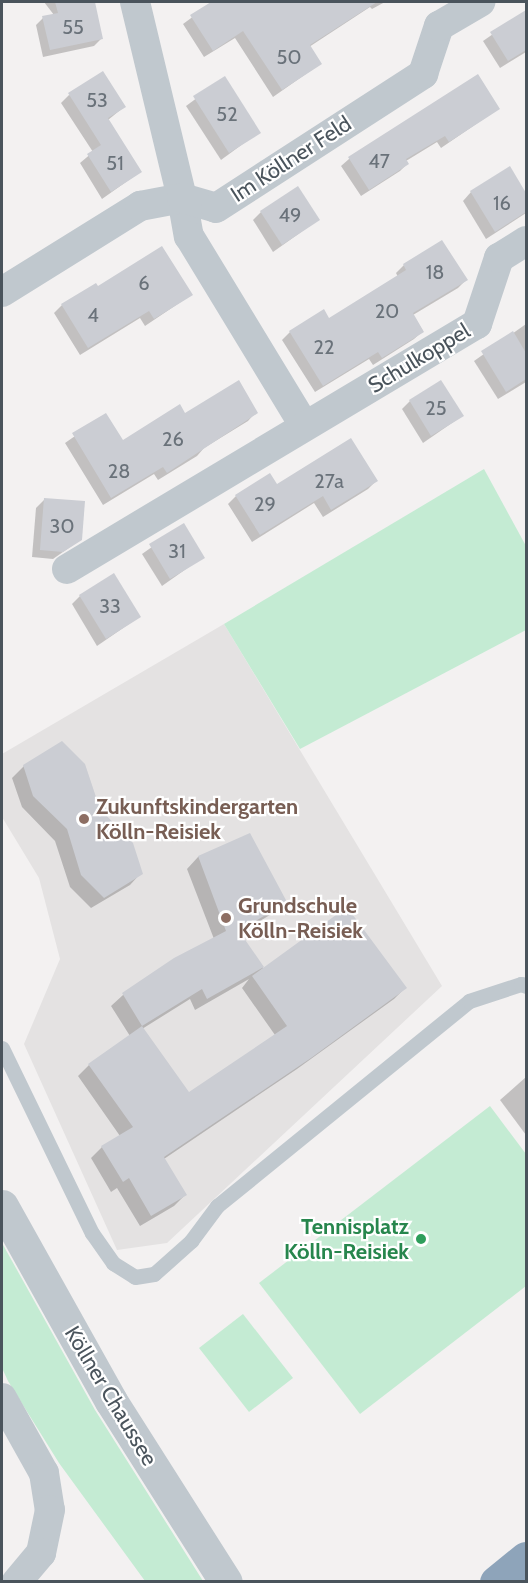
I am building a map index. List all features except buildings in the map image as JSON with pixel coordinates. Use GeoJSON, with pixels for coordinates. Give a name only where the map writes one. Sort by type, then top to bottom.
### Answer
{"type":"FeatureCollection","features":[{"type":"Feature","properties":{"kind":"highway"},"geometry":{"type":"LineString","coordinates":[[496,1581],[526,1558]]}},
{"type":"Feature","properties":{"kind":"street"},"geometry":{"type":"LineString","coordinates":[[135,2],[189,236],[304,425]]}},
{"type":"Feature","properties":{"kind":"street","name":"Im Köllner Feld"},"geometry":{"type":"LineString","coordinates":[[182,198],[216,208],[423,74],[439,26],[480,2]]}},
{"type":"Feature","properties":{"kind":"street"},"geometry":{"type":"LineString","coordinates":[[2,292],[140,206],[182,198]]}},
{"type":"Feature","properties":{"kind":"street","name":"Schulkoppel"},"geometry":{"type":"LineString","coordinates":[[67,569],[304,425],[477,324],[499,258],[526,241]]}},
{"type":"Feature","properties":{"kind":"street","name":"Köllner Chaussee"},"geometry":{"type":"LineString","coordinates":[[2,1206],[111,1401],[226,1581]]}},
{"type":"Feature","properties":{"kind":"street"},"geometry":{"type":"LineString","coordinates":[[2,1398],[44,1473],[50,1510],[41,1553],[17,1581]]}},
{"type":"Feature","properties":{"kind":"lane"},"geometry":{"type":"LineString","coordinates":[[2,1048],[92,1233],[113,1263],[135,1277],[144,1276],[154,1274],[191,1241],[217,1206],[469,1001],[521,984],[526,986]]}},
{"type":"Feature","properties":{"kind":"shaded area","name":"Grundschule Kölln-Reisiek"},"geometry":{"type":"Polygon","coordinates":[[[224,624],[442,986],[167,1243],[117,1250],[24,1044],[60,959],[39,878],[2,817],[2,754],[224,624]]]}},
{"type":"Feature","properties":{"kind":"green space"},"geometry":{"type":"Polygon","coordinates":[[[484,469],[526,546],[526,630],[300,749],[224,624],[484,469]]]}},
{"type":"Feature","properties":{"kind":"green space","name":"Tennisplatz Kölln-Reisiek"},"geometry":{"type":"Polygon","coordinates":[[[490,1106],[526,1154],[526,1286],[360,1414],[259,1283],[490,1106]]]}},
{"type":"Feature","properties":{"kind":"green space"},"geometry":{"type":"Polygon","coordinates":[[[2,1243],[95,1410],[203,1581],[145,1581],[59,1463],[8,1381],[2,1368],[2,1243]]]}},
{"type":"Feature","properties":{"kind":"green space"},"geometry":{"type":"Polygon","coordinates":[[[243,1314],[293,1378],[249,1412],[199,1348],[243,1314]]]}},
{"type":"Feature","properties":{"kind":"place","name":"Zukunftskindergarten Kölln-Reisiek"},"geometry":{"type":"Point","coordinates":[84,819]}},
{"type":"Feature","properties":{"kind":"place","name":"Grundschule Kölln-Reisiek"},"geometry":{"type":"Point","coordinates":[226,918]}},
{"type":"Feature","properties":{"kind":"place","name":"Tennisplatz Kölln-Reisiek"},"geometry":{"type":"Point","coordinates":[421,1239]}}]}
